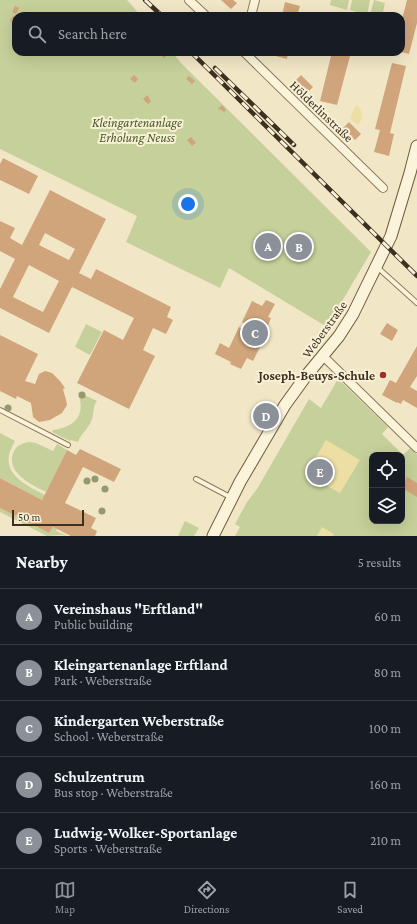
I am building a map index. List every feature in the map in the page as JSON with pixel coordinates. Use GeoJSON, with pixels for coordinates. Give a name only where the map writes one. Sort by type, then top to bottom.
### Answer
{"type":"FeatureCollection","features":[{"type":"Feature","properties":{"kind":"main road","name":"Weberstraße"},"geometry":{"type":"LineString","coordinates":[[213,536],[240,482],[285,405],[339,336],[353,314],[395,226],[417,147]]}},
{"type":"Feature","properties":{"kind":"street"},"geometry":{"type":"LineString","coordinates":[[189,0],[202,12]]}},
{"type":"Feature","properties":{"kind":"street"},"geometry":{"type":"LineString","coordinates":[[252,12],[255,0]]}},
{"type":"Feature","properties":{"kind":"street","name":"Hölderlinstraße"},"geometry":{"type":"LineString","coordinates":[[248,56],[383,188]]}},
{"type":"Feature","properties":{"kind":"street"},"geometry":{"type":"LineString","coordinates":[[323,356],[417,448]]}},
{"type":"Feature","properties":{"kind":"lane"},"geometry":{"type":"LineString","coordinates":[[376,266],[417,303]]}},
{"type":"Feature","properties":{"kind":"lane"},"geometry":{"type":"LineString","coordinates":[[0,410],[68,445]]}},
{"type":"Feature","properties":{"kind":"lane"},"geometry":{"type":"LineString","coordinates":[[196,479],[233,498]]}},
{"type":"Feature","properties":{"kind":"green space","name":"Kleingartenanlage Erholung Neuss"},"geometry":{"type":"Polygon","coordinates":[[[0,0],[127,0],[138,12],[12,12],[12,56],[175,56],[371,252],[327,327],[229,268],[220,288],[126,242],[137,216],[0,149],[0,0]]]}},
{"type":"Feature","properties":{"kind":"green space"},"geometry":{"type":"Polygon","coordinates":[[[331,0],[349,0],[347,10],[330,5],[331,0]]]}},
{"type":"Feature","properties":{"kind":"green space"},"geometry":{"type":"Polygon","coordinates":[[[352,0],[370,0],[368,12],[357,12],[350,10],[352,0]]]}},
{"type":"Feature","properties":{"kind":"green space"},"geometry":{"type":"Polygon","coordinates":[[[374,0],[385,3],[383,12],[371,12],[374,0]]]}},
{"type":"Feature","properties":{"kind":"green space"},"geometry":{"type":"Polygon","coordinates":[[[86,324],[102,332],[90,355],[75,347],[86,324]]]}},
{"type":"Feature","properties":{"kind":"green space"},"geometry":{"type":"Polygon","coordinates":[[[338,379],[388,427],[382,434],[400,452],[369,452],[369,524],[405,524],[405,453],[410,448],[417,454],[417,536],[235,536],[240,527],[235,524],[309,399],[321,408],[338,379]]]}},
{"type":"Feature","properties":{"kind":"green space"},"geometry":{"type":"Polygon","coordinates":[[[78,392],[97,401],[91,422],[78,442],[70,441],[52,432],[53,430],[68,426],[77,418],[81,407],[78,392]]]}},
{"type":"Feature","properties":{"kind":"green space"},"geometry":{"type":"Polygon","coordinates":[[[0,433],[15,441],[9,455],[11,469],[26,485],[45,495],[42,500],[0,478],[0,433]]]}},
{"type":"Feature","properties":{"kind":"green space"},"geometry":{"type":"Polygon","coordinates":[[[29,442],[36,443],[53,451],[57,444],[67,450],[46,492],[21,477],[13,465],[12,459],[15,449],[20,445],[29,442]]]}},
{"type":"Feature","properties":{"kind":"green space"},"geometry":{"type":"Polygon","coordinates":[[[0,508],[49,533],[53,527],[57,529],[56,531],[67,536],[47,536],[0,512],[0,508]]]}},
{"type":"Feature","properties":{"kind":"green space"},"geometry":{"type":"Polygon","coordinates":[[[185,521],[199,528],[194,536],[178,536],[185,521]]]}},
{"type":"Feature","properties":{"kind":"sand"},"geometry":{"type":"Polygon","coordinates":[[[356,105],[360,108],[362,113],[361,121],[357,125],[350,118],[356,105]]]}},
{"type":"Feature","properties":{"kind":"sand"},"geometry":{"type":"Polygon","coordinates":[[[326,440],[360,460],[340,493],[306,474],[326,440]]]}},
{"type":"Feature","properties":{"kind":"sand"},"geometry":{"type":"Polygon","coordinates":[[[322,527],[334,534],[333,536],[317,536],[322,527]]]}},
{"type":"Feature","properties":{"kind":"building"},"geometry":{"type":"Polygon","coordinates":[[[221,0],[233,0],[237,3],[231,9],[221,0]]]}},
{"type":"Feature","properties":{"kind":"building"},"geometry":{"type":"Polygon","coordinates":[[[407,0],[417,0],[417,23],[409,54],[405,53],[404,12],[407,0]]]}},
{"type":"Feature","properties":{"kind":"building"},"geometry":{"type":"Polygon","coordinates":[[[285,2],[300,6],[298,12],[283,12],[285,2]]]}},
{"type":"Feature","properties":{"kind":"building"},"geometry":{"type":"Polygon","coordinates":[[[15,6],[19,8],[17,12],[12,12],[15,6]]]}},
{"type":"Feature","properties":{"kind":"building"},"geometry":{"type":"Polygon","coordinates":[[[276,56],[287,56],[287,59],[276,56]]]}},
{"type":"Feature","properties":{"kind":"building"},"geometry":{"type":"Polygon","coordinates":[[[331,56],[350,56],[337,105],[320,101],[331,56]]]}},
{"type":"Feature","properties":{"kind":"building"},"geometry":{"type":"Polygon","coordinates":[[[392,63],[406,66],[390,133],[394,134],[389,156],[374,152],[380,130],[375,129],[392,63]]]}},
{"type":"Feature","properties":{"kind":"building"},"geometry":{"type":"Polygon","coordinates":[[[134,75],[138,79],[135,83],[130,79],[134,75]]]}},
{"type":"Feature","properties":{"kind":"building"},"geometry":{"type":"Polygon","coordinates":[[[301,75],[313,87],[307,93],[295,81],[301,75]]]}},
{"type":"Feature","properties":{"kind":"building"},"geometry":{"type":"Polygon","coordinates":[[[189,76],[195,81],[192,84],[186,79],[189,76]]]}},
{"type":"Feature","properties":{"kind":"building"},"geometry":{"type":"Polygon","coordinates":[[[147,95],[151,101],[148,104],[143,99],[147,95]]]}},
{"type":"Feature","properties":{"kind":"building"},"geometry":{"type":"Polygon","coordinates":[[[222,105],[226,110],[224,112],[218,109],[222,105]]]}},
{"type":"Feature","properties":{"kind":"building"},"geometry":{"type":"Polygon","coordinates":[[[349,122],[361,134],[355,140],[343,128],[349,122]]]}},
{"type":"Feature","properties":{"kind":"building"},"geometry":{"type":"Polygon","coordinates":[[[191,137],[196,143],[192,146],[187,140],[191,137]]]}},
{"type":"Feature","properties":{"kind":"building"},"geometry":{"type":"Polygon","coordinates":[[[3,158],[38,176],[29,194],[0,180],[0,164],[3,158]]]}},
{"type":"Feature","properties":{"kind":"building"},"geometry":{"type":"Polygon","coordinates":[[[50,190],[106,219],[79,273],[91,279],[96,269],[171,307],[167,317],[173,320],[166,334],[153,328],[143,350],[155,356],[129,409],[77,383],[104,330],[123,340],[134,318],[72,287],[49,333],[0,308],[0,289],[15,259],[0,251],[0,221],[15,228],[10,238],[22,245],[50,190]],[[45,233],[39,245],[69,260],[75,249],[45,233]],[[29,265],[13,297],[43,312],[59,281],[29,265]]]}},
{"type":"Feature","properties":{"kind":"building"},"geometry":{"type":"Polygon","coordinates":[[[265,241],[274,246],[271,250],[262,245],[265,241]]]}},
{"type":"Feature","properties":{"kind":"building"},"geometry":{"type":"Polygon","coordinates":[[[266,300],[275,304],[268,317],[271,318],[265,333],[258,330],[256,335],[262,338],[260,343],[262,343],[253,361],[247,358],[241,369],[215,354],[220,343],[229,348],[239,327],[247,331],[250,326],[242,322],[252,301],[262,306],[266,300]]]}},
{"type":"Feature","properties":{"kind":"building"},"geometry":{"type":"Polygon","coordinates":[[[387,323],[398,330],[392,341],[380,334],[387,323]]]}},
{"type":"Feature","properties":{"kind":"building"},"geometry":{"type":"Polygon","coordinates":[[[0,335],[38,354],[25,381],[35,384],[39,374],[45,371],[52,373],[60,381],[65,388],[63,389],[67,405],[62,413],[50,420],[39,422],[33,417],[31,403],[17,396],[16,399],[0,391],[0,335]]]}},
{"type":"Feature","properties":{"kind":"building"},"geometry":{"type":"Polygon","coordinates":[[[417,346],[417,376],[410,387],[417,391],[417,408],[403,400],[401,404],[382,395],[390,380],[396,383],[417,346]]]}},
{"type":"Feature","properties":{"kind":"building"},"geometry":{"type":"Polygon","coordinates":[[[80,449],[121,469],[114,482],[83,467],[65,503],[96,518],[91,528],[97,531],[95,536],[71,536],[53,527],[49,533],[0,508],[0,478],[42,500],[67,450],[76,455],[80,449]]]}},
{"type":"Feature","properties":{"kind":"building"},"geometry":{"type":"Polygon","coordinates":[[[407,477],[417,483],[417,497],[405,490],[405,481],[407,477]]]}},
{"type":"Feature","properties":{"kind":"railway"},"geometry":{"type":"LineString","coordinates":[[145,0],[158,12]]}},
{"type":"Feature","properties":{"kind":"railway"},"geometry":{"type":"LineString","coordinates":[[195,56],[417,276]]}},
{"type":"Feature","properties":{"kind":"railway"},"geometry":{"type":"LineString","coordinates":[[215,68],[294,145]]}},
{"type":"Feature","properties":{"kind":"place","name":"Vereinshaus \"Erftland\""},"geometry":{"type":"Point","coordinates":[268,246]}},
{"type":"Feature","properties":{"kind":"place","name":"Kleingartenanlage Erftland"},"geometry":{"type":"Point","coordinates":[299,247]}},
{"type":"Feature","properties":{"kind":"place","name":"Kindergarten Weberstraße"},"geometry":{"type":"Point","coordinates":[255,333]}},
{"type":"Feature","properties":{"kind":"place","name":"Joseph-Beuys-Schule"},"geometry":{"type":"Point","coordinates":[383,375]}},
{"type":"Feature","properties":{"kind":"place","name":"Schulzentrum"},"geometry":{"type":"Point","coordinates":[266,416]}},
{"type":"Feature","properties":{"kind":"place","name":"Ludwig-Wolker-Sportanlage"},"geometry":{"type":"Point","coordinates":[320,472]}}]}
